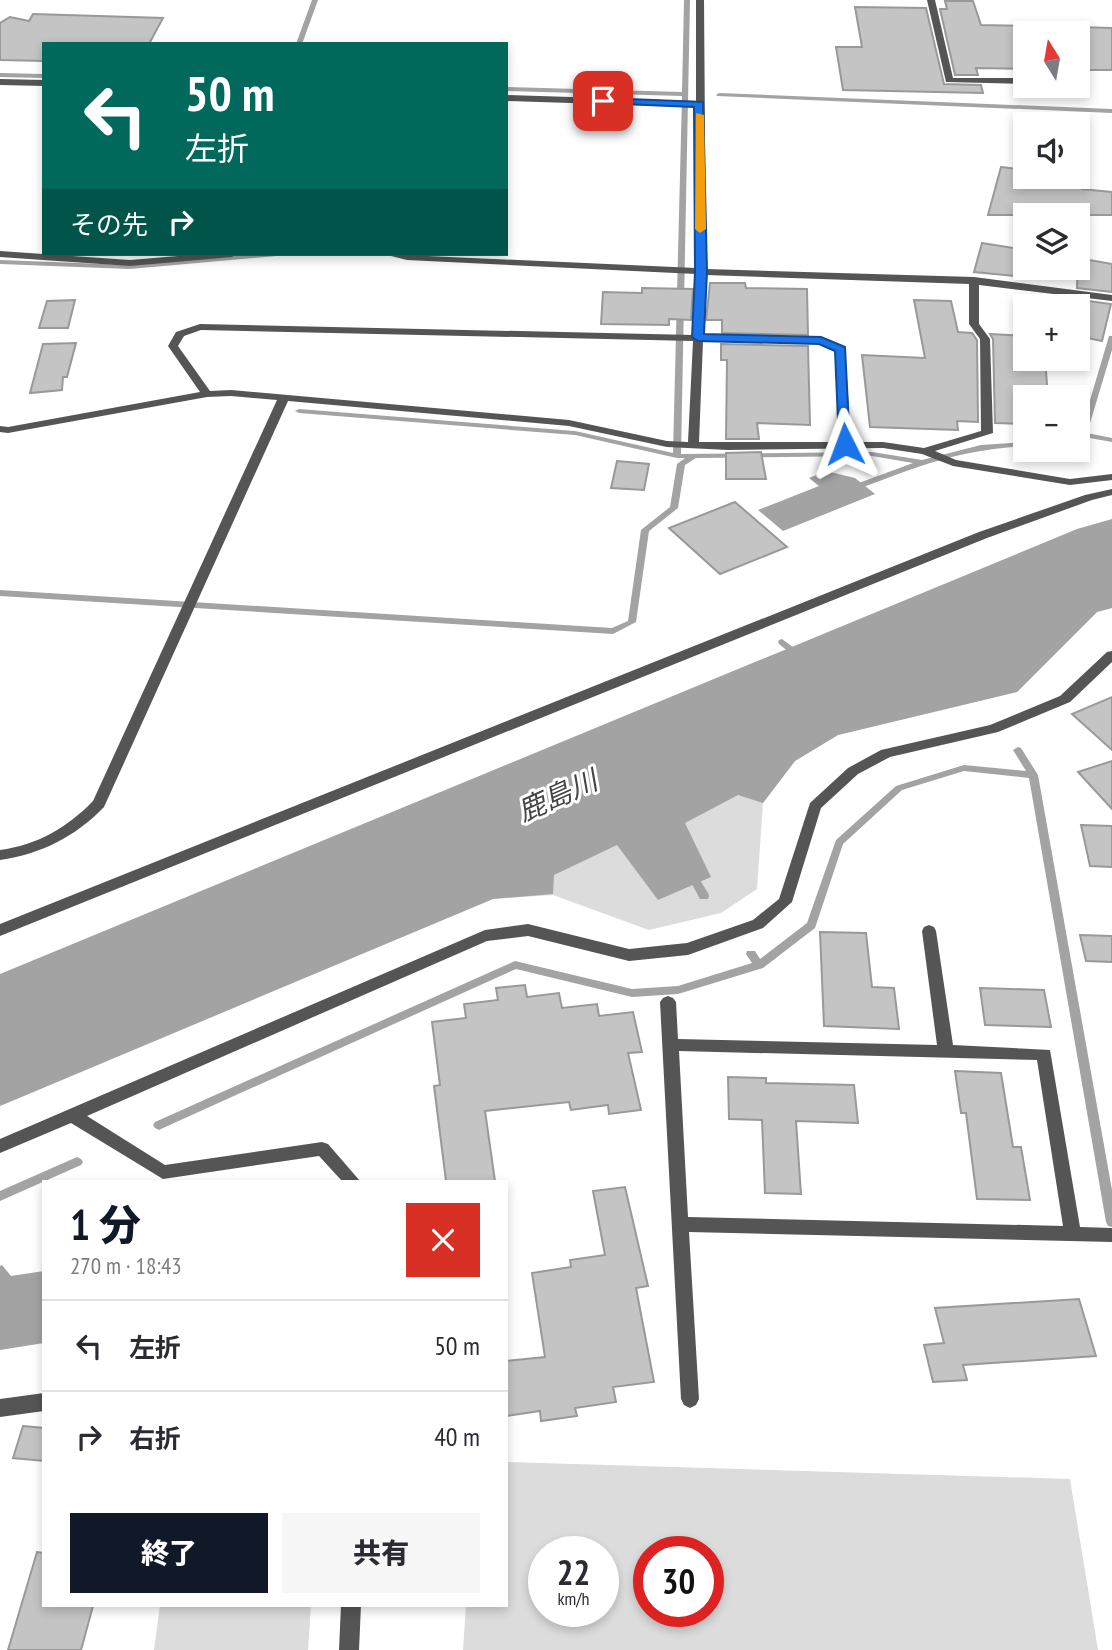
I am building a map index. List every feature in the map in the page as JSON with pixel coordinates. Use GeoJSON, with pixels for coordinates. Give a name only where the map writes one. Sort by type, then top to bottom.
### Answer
{"type":"FeatureCollection","features":[{"type":"Feature","properties":{"kind":"street"},"geometry":{"type":"LineString","coordinates":[[693,446],[701,272],[701,0]]}},
{"type":"Feature","properties":{"kind":"street"},"geometry":{"type":"LineString","coordinates":[[931,0],[949,80],[1013,81]]}},
{"type":"Feature","properties":{"kind":"street"},"geometry":{"type":"LineString","coordinates":[[0,82],[42,83]]}},
{"type":"Feature","properties":{"kind":"street"},"geometry":{"type":"LineString","coordinates":[[508,98],[699,104]]}},
{"type":"Feature","properties":{"kind":"street"},"geometry":{"type":"LineString","coordinates":[[0,254],[130,263],[209,256]]}},
{"type":"Feature","properties":{"kind":"street"},"geometry":{"type":"LineString","coordinates":[[401,256],[701,272],[974,280],[1058,288],[1112,298]]}},
{"type":"Feature","properties":{"kind":"street"},"geometry":{"type":"LineString","coordinates":[[923,451],[987,433],[985,339],[974,324],[974,280]]}},
{"type":"Feature","properties":{"kind":"street"},"geometry":{"type":"LineString","coordinates":[[206,394],[173,346],[180,334],[200,327],[821,341],[841,349],[845,444]]}},
{"type":"Feature","properties":{"kind":"street"},"geometry":{"type":"LineString","coordinates":[[0,429],[8,430],[206,394],[231,393],[569,423],[667,444],[845,444],[923,451],[953,463],[1070,482],[1112,477]]}},
{"type":"Feature","properties":{"kind":"street"},"geometry":{"type":"LineString","coordinates":[[0,855],[18,853],[67,831],[84,821],[99,804],[284,398]]}},
{"type":"Feature","properties":{"kind":"street"},"geometry":{"type":"LineString","coordinates":[[0,930],[970,540],[1089,497],[1112,492]]}},
{"type":"Feature","properties":{"kind":"street"},"geometry":{"type":"LineString","coordinates":[[0,1146],[485,936],[528,930],[629,955],[688,949],[758,924],[785,902],[815,806],[853,771],[886,753],[993,729],[1065,699],[1112,655]]}},
{"type":"Feature","properties":{"kind":"street"},"geometry":{"type":"LineString","coordinates":[[929,931],[946,1051]]}},
{"type":"Feature","properties":{"kind":"street"},"geometry":{"type":"LineString","coordinates":[[668,1002],[690,1399]]}},
{"type":"Feature","properties":{"kind":"street"},"geometry":{"type":"LineString","coordinates":[[671,1045],[1045,1054],[1073,1234]]}},
{"type":"Feature","properties":{"kind":"street"},"geometry":{"type":"LineString","coordinates":[[72,1115],[163,1172],[323,1149],[351,1180]]}},
{"type":"Feature","properties":{"kind":"street"},"geometry":{"type":"LineString","coordinates":[[680,1224],[1106,1235]]}},
{"type":"Feature","properties":{"kind":"street"},"geometry":{"type":"LineString","coordinates":[[0,1408],[42,1402]]}},
{"type":"Feature","properties":{"kind":"street"},"geometry":{"type":"LineString","coordinates":[[349,1650],[351,1607]]}},
{"type":"Feature","properties":{"kind":"shaded area"},"geometry":{"type":"Polygon","coordinates":[[[1100,581],[1112,608],[1097,612],[1017,692],[838,735],[795,761],[763,803],[757,889],[721,913],[649,930],[553,895],[493,899],[0,1106],[1100,581]]]}},
{"type":"Feature","properties":{"kind":"shaded area"},"geometry":{"type":"Polygon","coordinates":[[[508,1462],[1070,1479],[1098,1650],[463,1650],[466,1607],[508,1607],[508,1462]]]}},
{"type":"Feature","properties":{"kind":"shaded area"},"geometry":{"type":"Polygon","coordinates":[[[160,1607],[311,1607],[308,1650],[154,1650],[160,1607]]]}},
{"type":"Feature","properties":{"kind":"water"},"geometry":{"type":"Polygon","coordinates":[[[826,471],[855,478],[875,494],[783,531],[758,510],[819,486],[809,478],[826,471]]]}},
{"type":"Feature","properties":{"kind":"water","name":"鹿島川"},"geometry":{"type":"Polygon","coordinates":[[[1112,519],[1112,608],[1097,612],[1017,692],[838,735],[795,761],[763,803],[738,795],[685,823],[711,877],[658,900],[617,845],[554,875],[553,894],[493,899],[0,1106],[0,974],[1077,529],[1112,519]]]}},
{"type":"Feature","properties":{"kind":"water"},"geometry":{"type":"Polygon","coordinates":[[[0,1266],[11,1276],[42,1271],[42,1343],[0,1350],[0,1266]]]}},
{"type":"Feature","properties":{"kind":"building"},"geometry":{"type":"Polygon","coordinates":[[[945,1],[973,1],[981,25],[1013,26],[1013,69],[976,68],[978,75],[955,75],[940,9],[947,9],[945,1]]]}},
{"type":"Feature","properties":{"kind":"building"},"geometry":{"type":"Polygon","coordinates":[[[855,7],[926,8],[944,84],[981,85],[983,93],[843,90],[836,47],[862,47],[855,7]]]}},
{"type":"Feature","properties":{"kind":"building"},"geometry":{"type":"Polygon","coordinates":[[[33,14],[163,18],[150,42],[42,42],[42,61],[0,60],[0,23],[10,17],[29,21],[33,14]]]}},
{"type":"Feature","properties":{"kind":"building"},"geometry":{"type":"Polygon","coordinates":[[[1090,27],[1112,28],[1112,70],[1090,70],[1090,27]]]}},
{"type":"Feature","properties":{"kind":"building"},"geometry":{"type":"Polygon","coordinates":[[[1001,167],[1013,168],[1013,189],[1112,192],[1112,215],[1090,215],[1090,203],[1013,203],[1013,215],[988,215],[1001,167]]]}},
{"type":"Feature","properties":{"kind":"building"},"geometry":{"type":"Polygon","coordinates":[[[982,243],[1013,248],[1013,276],[974,272],[982,243]]]}},
{"type":"Feature","properties":{"kind":"building"},"geometry":{"type":"Polygon","coordinates":[[[1090,260],[1112,264],[1112,292],[1077,288],[1077,280],[1090,280],[1090,260]]]}},
{"type":"Feature","properties":{"kind":"building"},"geometry":{"type":"Polygon","coordinates":[[[710,283],[745,283],[746,288],[807,289],[808,335],[722,333],[722,320],[706,320],[710,283]]]}},
{"type":"Feature","properties":{"kind":"building"},"geometry":{"type":"Polygon","coordinates":[[[642,288],[693,289],[691,320],[669,319],[669,325],[601,324],[603,292],[642,293],[642,288]]]}},
{"type":"Feature","properties":{"kind":"building"},"geometry":{"type":"Polygon","coordinates":[[[75,300],[68,328],[39,328],[47,301],[75,300]]]}},
{"type":"Feature","properties":{"kind":"building"},"geometry":{"type":"Polygon","coordinates":[[[914,300],[951,301],[958,332],[972,333],[977,340],[978,422],[957,421],[958,430],[870,427],[862,355],[925,358],[914,300]]]}},
{"type":"Feature","properties":{"kind":"building"},"geometry":{"type":"Polygon","coordinates":[[[1090,301],[1111,304],[1102,341],[1090,338],[1090,301]]]}},
{"type":"Feature","properties":{"kind":"building"},"geometry":{"type":"Polygon","coordinates":[[[990,334],[1013,335],[1013,371],[1046,371],[1047,385],[1013,385],[1013,424],[995,423],[993,339],[990,334]]]}},
{"type":"Feature","properties":{"kind":"building"},"geometry":{"type":"Polygon","coordinates":[[[76,343],[67,377],[63,377],[62,390],[30,393],[43,344],[76,343]]]}},
{"type":"Feature","properties":{"kind":"building"},"geometry":{"type":"Polygon","coordinates":[[[721,344],[808,346],[810,425],[757,423],[759,439],[726,439],[727,360],[721,360],[721,344]]]}},
{"type":"Feature","properties":{"kind":"building"},"geometry":{"type":"Polygon","coordinates":[[[761,452],[766,479],[726,479],[726,453],[761,452]]]}},
{"type":"Feature","properties":{"kind":"building"},"geometry":{"type":"Polygon","coordinates":[[[617,461],[649,464],[644,490],[611,488],[617,461]]]}},
{"type":"Feature","properties":{"kind":"building"},"geometry":{"type":"Polygon","coordinates":[[[735,502],[787,547],[720,574],[669,528],[735,502]]]}},
{"type":"Feature","properties":{"kind":"building"},"geometry":{"type":"Polygon","coordinates":[[[1112,697],[1112,750],[1072,714],[1112,697]]]}},
{"type":"Feature","properties":{"kind":"building"},"geometry":{"type":"Polygon","coordinates":[[[1112,761],[1112,809],[1078,772],[1112,761]]]}},
{"type":"Feature","properties":{"kind":"building"},"geometry":{"type":"Polygon","coordinates":[[[1081,825],[1112,826],[1112,867],[1090,866],[1081,825]]]}},
{"type":"Feature","properties":{"kind":"building"},"geometry":{"type":"Polygon","coordinates":[[[820,932],[866,933],[872,987],[894,988],[899,1029],[824,1026],[820,932]]]}},
{"type":"Feature","properties":{"kind":"building"},"geometry":{"type":"Polygon","coordinates":[[[1080,935],[1112,936],[1112,962],[1086,961],[1080,935]]]}},
{"type":"Feature","properties":{"kind":"building"},"geometry":{"type":"Polygon","coordinates":[[[525,985],[527,997],[559,993],[562,1008],[597,1004],[599,1016],[633,1012],[642,1052],[628,1053],[641,1110],[609,1114],[608,1105],[571,1110],[569,1102],[485,1111],[495,1180],[446,1180],[434,1086],[440,1085],[432,1022],[466,1018],[464,1004],[498,1000],[496,988],[525,985]]]}},
{"type":"Feature","properties":{"kind":"building"},"geometry":{"type":"Polygon","coordinates":[[[980,988],[1044,990],[1051,1027],[985,1025],[980,988]]]}},
{"type":"Feature","properties":{"kind":"building"},"geometry":{"type":"Polygon","coordinates":[[[955,1071],[1001,1073],[1013,1147],[1021,1147],[1030,1200],[977,1199],[966,1113],[961,1113],[955,1071]]]}},
{"type":"Feature","properties":{"kind":"building"},"geometry":{"type":"Polygon","coordinates":[[[728,1077],[766,1078],[766,1083],[854,1085],[858,1123],[796,1121],[801,1194],[765,1193],[762,1120],[729,1119],[728,1077]]]}},
{"type":"Feature","properties":{"kind":"building"},"geometry":{"type":"Polygon","coordinates":[[[625,1187],[648,1286],[636,1288],[654,1382],[613,1387],[616,1402],[575,1408],[577,1416],[541,1421],[540,1411],[508,1416],[508,1361],[545,1357],[532,1273],[571,1267],[570,1260],[605,1255],[593,1191],[625,1187]]]}},
{"type":"Feature","properties":{"kind":"building"},"geometry":{"type":"Polygon","coordinates":[[[1079,1299],[1096,1356],[963,1365],[967,1380],[933,1382],[924,1345],[944,1343],[935,1308],[1079,1299]]]}},
{"type":"Feature","properties":{"kind":"building"},"geometry":{"type":"Polygon","coordinates":[[[23,1426],[42,1428],[42,1461],[13,1458],[23,1426]]]}},
{"type":"Feature","properties":{"kind":"building"},"geometry":{"type":"Polygon","coordinates":[[[37,1552],[42,1553],[42,1607],[93,1607],[81,1650],[8,1650],[37,1552]]]}},
{"type":"Feature","properties":{"kind":"waterway"},"geometry":{"type":"LineString","coordinates":[[300,42],[315,0]]}},
{"type":"Feature","properties":{"kind":"waterway"},"geometry":{"type":"LineString","coordinates":[[685,94],[687,0]]}},
{"type":"Feature","properties":{"kind":"waterway"},"geometry":{"type":"LineString","coordinates":[[0,75],[42,76]]}},
{"type":"Feature","properties":{"kind":"waterway"},"geometry":{"type":"LineString","coordinates":[[508,89],[685,94]]}},
{"type":"Feature","properties":{"kind":"waterway"},"geometry":{"type":"LineString","coordinates":[[677,456],[685,94]]}},
{"type":"Feature","properties":{"kind":"waterway"},"geometry":{"type":"LineString","coordinates":[[719,95],[1112,111]]}},
{"type":"Feature","properties":{"kind":"waterway"},"geometry":{"type":"LineString","coordinates":[[0,262],[130,267],[254,256]]}},
{"type":"Feature","properties":{"kind":"waterway"},"geometry":{"type":"LineString","coordinates":[[1090,412],[1112,338]]}},
{"type":"Feature","properties":{"kind":"waterway"},"geometry":{"type":"LineString","coordinates":[[299,411],[575,433],[677,456]]}},
{"type":"Feature","properties":{"kind":"waterway"},"geometry":{"type":"LineString","coordinates":[[1090,436],[1112,440]]}},
{"type":"Feature","properties":{"kind":"waterway"},"geometry":{"type":"LineString","coordinates":[[851,489],[937,458],[981,448],[1013,445]]}},
{"type":"Feature","properties":{"kind":"waterway"},"geometry":{"type":"LineString","coordinates":[[677,456],[872,454],[920,462]]}},
{"type":"Feature","properties":{"kind":"waterway"},"geometry":{"type":"LineString","coordinates":[[0,593],[613,631],[632,622],[645,530],[674,508],[681,464],[693,457]]}},
{"type":"Feature","properties":{"kind":"waterway"},"geometry":{"type":"LineString","coordinates":[[782,642],[798,655]]}},
{"type":"Feature","properties":{"kind":"waterway"},"geometry":{"type":"LineString","coordinates":[[1018,750],[1033,775]]}},
{"type":"Feature","properties":{"kind":"waterway"},"geometry":{"type":"LineString","coordinates":[[759,965],[811,925],[839,842],[899,788],[964,768],[1033,775]]}},
{"type":"Feature","properties":{"kind":"waterway"},"geometry":{"type":"LineString","coordinates":[[1033,775],[1112,1222]]}},
{"type":"Feature","properties":{"kind":"waterway"},"geometry":{"type":"LineString","coordinates":[[690,872],[704,896]]}},
{"type":"Feature","properties":{"kind":"waterway"},"geometry":{"type":"LineString","coordinates":[[751,954],[759,965]]}},
{"type":"Feature","properties":{"kind":"waterway"},"geometry":{"type":"LineString","coordinates":[[159,1125],[515,965],[632,993],[678,990],[759,965]]}},
{"type":"Feature","properties":{"kind":"waterway"},"geometry":{"type":"LineString","coordinates":[[0,1196],[77,1162]]}},
{"type":"Feature","properties":{"kind":"slow traffic"},"geometry":{"type":"LineString","coordinates":[[699,115],[700,229]]}},
{"type":"Feature","properties":{"kind":"route"},"geometry":{"type":"LineString","coordinates":[[603,101],[699,104],[701,272],[698,337],[821,341],[841,349],[845,444]]}}]}
